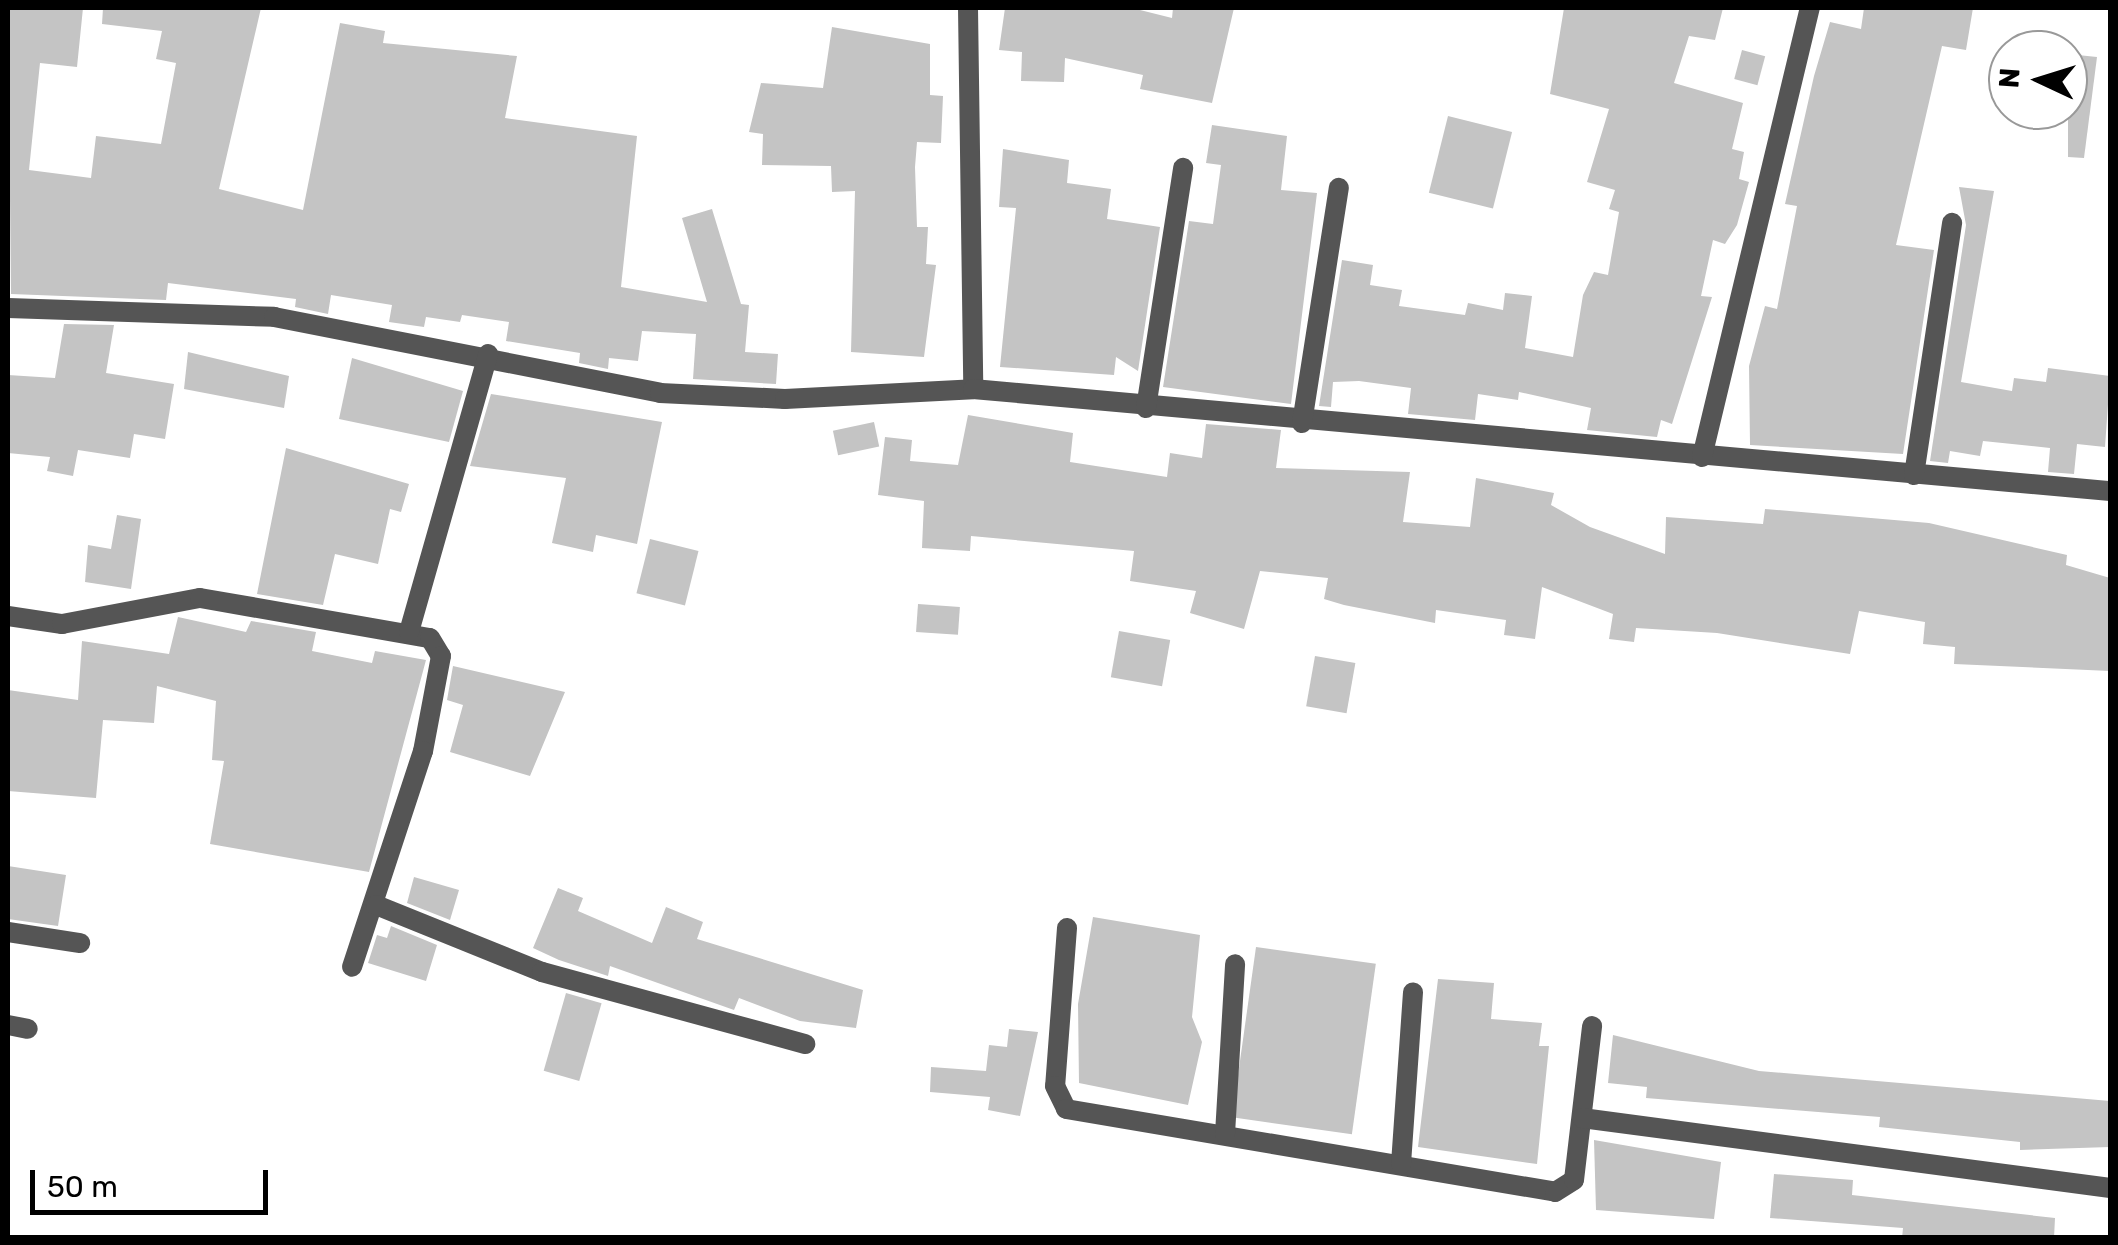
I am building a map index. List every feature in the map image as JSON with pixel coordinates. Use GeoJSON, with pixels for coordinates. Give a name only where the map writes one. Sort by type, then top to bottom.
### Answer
{"type":"FeatureCollection","features":[{"type":"Feature","properties":{"kind":"street"},"geometry":{"type":"LineString","coordinates":[[968,8],[974,390]]}},
{"type":"Feature","properties":{"kind":"street"},"geometry":{"type":"LineString","coordinates":[[1702,457],[1810,8]]}},
{"type":"Feature","properties":{"kind":"street"},"geometry":{"type":"LineString","coordinates":[[1146,408],[1183,168]]}},
{"type":"Feature","properties":{"kind":"street"},"geometry":{"type":"LineString","coordinates":[[1302,423],[1339,188]]}},
{"type":"Feature","properties":{"kind":"street"},"geometry":{"type":"LineString","coordinates":[[1914,475],[1952,224]]}},
{"type":"Feature","properties":{"kind":"street"},"geometry":{"type":"LineString","coordinates":[[8,308],[274,317],[488,354],[660,393],[785,400],[974,390],[1302,423],[2110,491]]}},
{"type":"Feature","properties":{"kind":"street"},"geometry":{"type":"LineString","coordinates":[[409,632],[488,354]]}},
{"type":"Feature","properties":{"kind":"street"},"geometry":{"type":"LineString","coordinates":[[8,616],[62,624],[200,598],[430,638],[441,656],[376,906],[352,968]]}},
{"type":"Feature","properties":{"kind":"street"},"geometry":{"type":"LineString","coordinates":[[376,906],[542,972],[805,1044]]}},
{"type":"Feature","properties":{"kind":"street"},"geometry":{"type":"LineString","coordinates":[[1068,928],[1058,1103],[1555,1192],[1574,1180],[1592,1026]]}},
{"type":"Feature","properties":{"kind":"street"},"geometry":{"type":"LineString","coordinates":[[8,932],[80,942]]}},
{"type":"Feature","properties":{"kind":"street"},"geometry":{"type":"LineString","coordinates":[[1225,1134],[1235,964]]}},
{"type":"Feature","properties":{"kind":"street"},"geometry":{"type":"LineString","coordinates":[[1400,1164],[1412,992]]}},
{"type":"Feature","properties":{"kind":"street"},"geometry":{"type":"LineString","coordinates":[[1582,1118],[2110,1188]]}},
{"type":"Feature","properties":{"kind":"building"},"geometry":{"type":"Polygon","coordinates":[[[8,8],[83,8],[77,67],[40,63],[29,170],[91,178],[96,136],[161,144],[176,63],[156,59],[162,31],[102,24],[103,8],[261,8],[219,189],[303,210],[340,23],[385,31],[383,43],[517,56],[505,118],[637,136],[621,287],[707,302],[682,218],[712,209],[741,304],[749,305],[745,352],[778,354],[776,384],[693,379],[696,334],[642,331],[638,361],[609,358],[608,369],[579,363],[580,353],[506,341],[509,322],[462,315],[460,322],[426,317],[424,327],[389,322],[392,305],[331,295],[328,314],[295,307],[296,299],[168,283],[166,300],[11,294],[8,8]]]}},
{"type":"Feature","properties":{"kind":"building"},"geometry":{"type":"Polygon","coordinates":[[[1005,8],[1132,8],[1172,18],[1173,8],[1234,8],[1212,103],[1140,89],[1143,75],[1065,58],[1064,82],[1021,81],[1022,52],[999,50],[1005,8]]]}},
{"type":"Feature","properties":{"kind":"building"},"geometry":{"type":"Polygon","coordinates":[[[1564,8],[1723,8],[1715,40],[1689,36],[1674,83],[1743,103],[1732,149],[1744,152],[1739,179],[1749,182],[1737,225],[1725,244],[1713,240],[1701,296],[1712,297],[1672,424],[1661,420],[1657,437],[1587,430],[1591,408],[1519,392],[1518,400],[1478,394],[1475,420],[1408,414],[1411,388],[1359,381],[1333,382],[1331,407],[1319,406],[1342,260],[1373,265],[1370,285],[1402,290],[1399,306],[1465,315],[1468,303],[1503,310],[1505,293],[1532,296],[1525,348],[1573,357],[1583,295],[1594,272],[1608,275],[1619,212],[1609,209],[1615,190],[1587,182],[1609,109],[1550,94],[1564,8]]]}},
{"type":"Feature","properties":{"kind":"building"},"geometry":{"type":"Polygon","coordinates":[[[1864,8],[1973,8],[1966,50],[1942,46],[1896,245],[1934,250],[1903,454],[1750,445],[1749,366],[1765,306],[1777,309],[1797,206],[1785,204],[1814,76],[1830,22],[1861,29],[1864,8]]]}},
{"type":"Feature","properties":{"kind":"building"},"geometry":{"type":"Polygon","coordinates":[[[832,27],[930,44],[930,95],[943,96],[941,143],[917,142],[915,167],[917,227],[928,227],[926,264],[936,265],[924,357],[851,352],[855,191],[832,192],[831,166],[762,165],[763,134],[749,132],[761,83],[823,88],[832,27]]]}},
{"type":"Feature","properties":{"kind":"building"},"geometry":{"type":"Polygon","coordinates":[[[1742,50],[1765,56],[1757,85],[1734,79],[1742,50]]]}},
{"type":"Feature","properties":{"kind":"building"},"geometry":{"type":"Polygon","coordinates":[[[2088,56],[2097,57],[2088,127],[2088,56]]]}},
{"type":"Feature","properties":{"kind":"building"},"geometry":{"type":"Polygon","coordinates":[[[1448,116],[1512,132],[1493,209],[1429,193],[1448,116]]]}},
{"type":"Feature","properties":{"kind":"building"},"geometry":{"type":"Polygon","coordinates":[[[1212,125],[1287,136],[1281,190],[1317,193],[1291,404],[1163,387],[1189,221],[1213,224],[1221,165],[1206,163],[1212,125]]]}},
{"type":"Feature","properties":{"kind":"building"},"geometry":{"type":"Polygon","coordinates":[[[2068,130],[2088,130],[2084,158],[2068,157],[2068,130]]]}},
{"type":"Feature","properties":{"kind":"building"},"geometry":{"type":"Polygon","coordinates":[[[1003,149],[1069,160],[1067,183],[1111,189],[1107,219],[1160,227],[1138,371],[1116,357],[1114,375],[1000,367],[1016,208],[999,207],[1003,149]]]}},
{"type":"Feature","properties":{"kind":"building"},"geometry":{"type":"Polygon","coordinates":[[[1959,187],[1994,191],[1961,382],[2012,391],[2014,378],[2046,382],[2048,368],[2110,376],[2105,447],[2077,444],[2074,474],[2048,472],[2050,448],[1983,441],[1980,456],[1950,451],[1948,463],[1930,461],[1966,225],[1959,187]]]}},
{"type":"Feature","properties":{"kind":"building"},"geometry":{"type":"Polygon","coordinates":[[[64,324],[114,325],[106,373],[174,384],[165,439],[134,434],[130,458],[78,450],[73,476],[47,471],[50,457],[8,453],[8,375],[55,378],[64,324]]]}},
{"type":"Feature","properties":{"kind":"building"},"geometry":{"type":"Polygon","coordinates":[[[188,352],[289,376],[284,408],[184,389],[188,352]]]}},
{"type":"Feature","properties":{"kind":"building"},"geometry":{"type":"Polygon","coordinates":[[[352,358],[463,391],[449,442],[339,419],[352,358]]]}},
{"type":"Feature","properties":{"kind":"building"},"geometry":{"type":"Polygon","coordinates":[[[491,394],[662,422],[637,544],[596,535],[593,552],[552,543],[566,478],[470,466],[491,394]]]}},
{"type":"Feature","properties":{"kind":"building"},"geometry":{"type":"Polygon","coordinates":[[[968,415],[1073,433],[1070,462],[1167,477],[1170,453],[1202,458],[1206,424],[1281,430],[1276,468],[1410,472],[1403,522],[1470,527],[1476,478],[1554,493],[1551,505],[1590,527],[1665,554],[1666,517],[1763,524],[1765,509],[1929,523],[2067,555],[2066,565],[2110,578],[2110,671],[1954,664],[1955,647],[1923,644],[1925,622],[1859,611],[1850,654],[1717,633],[1636,628],[1634,642],[1609,639],[1613,614],[1542,587],[1535,639],[1504,635],[1506,620],[1436,610],[1435,623],[1344,605],[1324,599],[1328,578],[1260,571],[1244,629],[1190,613],[1196,591],[1130,581],[1134,551],[971,536],[970,551],[922,548],[924,501],[878,495],[885,437],[912,440],[910,461],[958,465],[968,415]]]}},
{"type":"Feature","properties":{"kind":"building"},"geometry":{"type":"Polygon","coordinates":[[[874,422],[879,446],[838,455],[833,431],[874,422]]]}},
{"type":"Feature","properties":{"kind":"building"},"geometry":{"type":"Polygon","coordinates":[[[286,448],[409,484],[401,512],[390,509],[378,564],[335,554],[323,605],[257,594],[286,448]]]}},
{"type":"Feature","properties":{"kind":"building"},"geometry":{"type":"Polygon","coordinates":[[[117,515],[141,519],[131,589],[85,582],[88,545],[111,549],[117,515]]]}},
{"type":"Feature","properties":{"kind":"building"},"geometry":{"type":"Polygon","coordinates":[[[650,539],[699,551],[685,605],[636,593],[650,539]]]}},
{"type":"Feature","properties":{"kind":"building"},"geometry":{"type":"Polygon","coordinates":[[[918,604],[960,607],[958,635],[916,632],[918,604]]]}},
{"type":"Feature","properties":{"kind":"building"},"geometry":{"type":"Polygon","coordinates":[[[178,617],[246,632],[251,621],[316,632],[312,651],[372,663],[375,651],[426,660],[369,872],[210,844],[224,761],[212,760],[216,701],[157,686],[154,723],[103,720],[96,798],[8,791],[8,690],[78,700],[82,641],[169,654],[178,617]]]}},
{"type":"Feature","properties":{"kind":"building"},"geometry":{"type":"Polygon","coordinates":[[[1119,631],[1170,640],[1162,686],[1111,677],[1119,631]]]}},
{"type":"Feature","properties":{"kind":"building"},"geometry":{"type":"Polygon","coordinates":[[[1315,656],[1355,663],[1347,713],[1306,706],[1315,656]]]}},
{"type":"Feature","properties":{"kind":"building"},"geometry":{"type":"Polygon","coordinates":[[[453,666],[565,692],[530,776],[450,752],[463,705],[447,700],[453,666]]]}},
{"type":"Feature","properties":{"kind":"building"},"geometry":{"type":"Polygon","coordinates":[[[8,866],[66,875],[58,926],[8,919],[8,866]]]}},
{"type":"Feature","properties":{"kind":"building"},"geometry":{"type":"Polygon","coordinates":[[[414,877],[459,890],[450,920],[407,903],[414,877]]]}},
{"type":"Feature","properties":{"kind":"building"},"geometry":{"type":"Polygon","coordinates":[[[558,888],[583,898],[578,911],[652,943],[666,907],[703,922],[697,939],[863,990],[856,1028],[800,1021],[739,998],[734,1010],[610,966],[608,976],[533,948],[558,888]]]}},
{"type":"Feature","properties":{"kind":"building"},"geometry":{"type":"Polygon","coordinates":[[[1093,917],[1200,935],[1192,1017],[1202,1042],[1188,1105],[1079,1083],[1078,1004],[1093,917]]]}},
{"type":"Feature","properties":{"kind":"building"},"geometry":{"type":"Polygon","coordinates":[[[391,926],[437,945],[426,981],[368,963],[377,935],[387,938],[391,926]]]}},
{"type":"Feature","properties":{"kind":"building"},"geometry":{"type":"Polygon","coordinates":[[[1256,947],[1376,964],[1352,1134],[1232,1117],[1256,947]]]}},
{"type":"Feature","properties":{"kind":"building"},"geometry":{"type":"Polygon","coordinates":[[[1438,979],[1494,983],[1491,1019],[1542,1023],[1539,1046],[1549,1046],[1537,1164],[1418,1147],[1438,979]]]}},
{"type":"Feature","properties":{"kind":"building"},"geometry":{"type":"Polygon","coordinates":[[[566,993],[602,1003],[579,1081],[544,1071],[566,993]]]}},
{"type":"Feature","properties":{"kind":"building"},"geometry":{"type":"Polygon","coordinates":[[[1009,1029],[1038,1032],[1020,1116],[988,1110],[990,1097],[930,1092],[931,1067],[986,1071],[989,1045],[1007,1047],[1009,1029]]]}},
{"type":"Feature","properties":{"kind":"building"},"geometry":{"type":"Polygon","coordinates":[[[1613,1035],[1759,1071],[2110,1101],[2110,1147],[2020,1150],[2020,1142],[1879,1127],[1880,1117],[1646,1098],[1647,1087],[1608,1083],[1613,1035]]]}},
{"type":"Feature","properties":{"kind":"building"},"geometry":{"type":"Polygon","coordinates":[[[1594,1140],[1721,1162],[1714,1219],[1596,1210],[1594,1140]]]}},
{"type":"Feature","properties":{"kind":"building"},"geometry":{"type":"Polygon","coordinates":[[[1774,1174],[1853,1180],[1852,1195],[2055,1218],[2054,1238],[1902,1238],[1903,1228],[1770,1218],[1774,1174]]]}}]}
